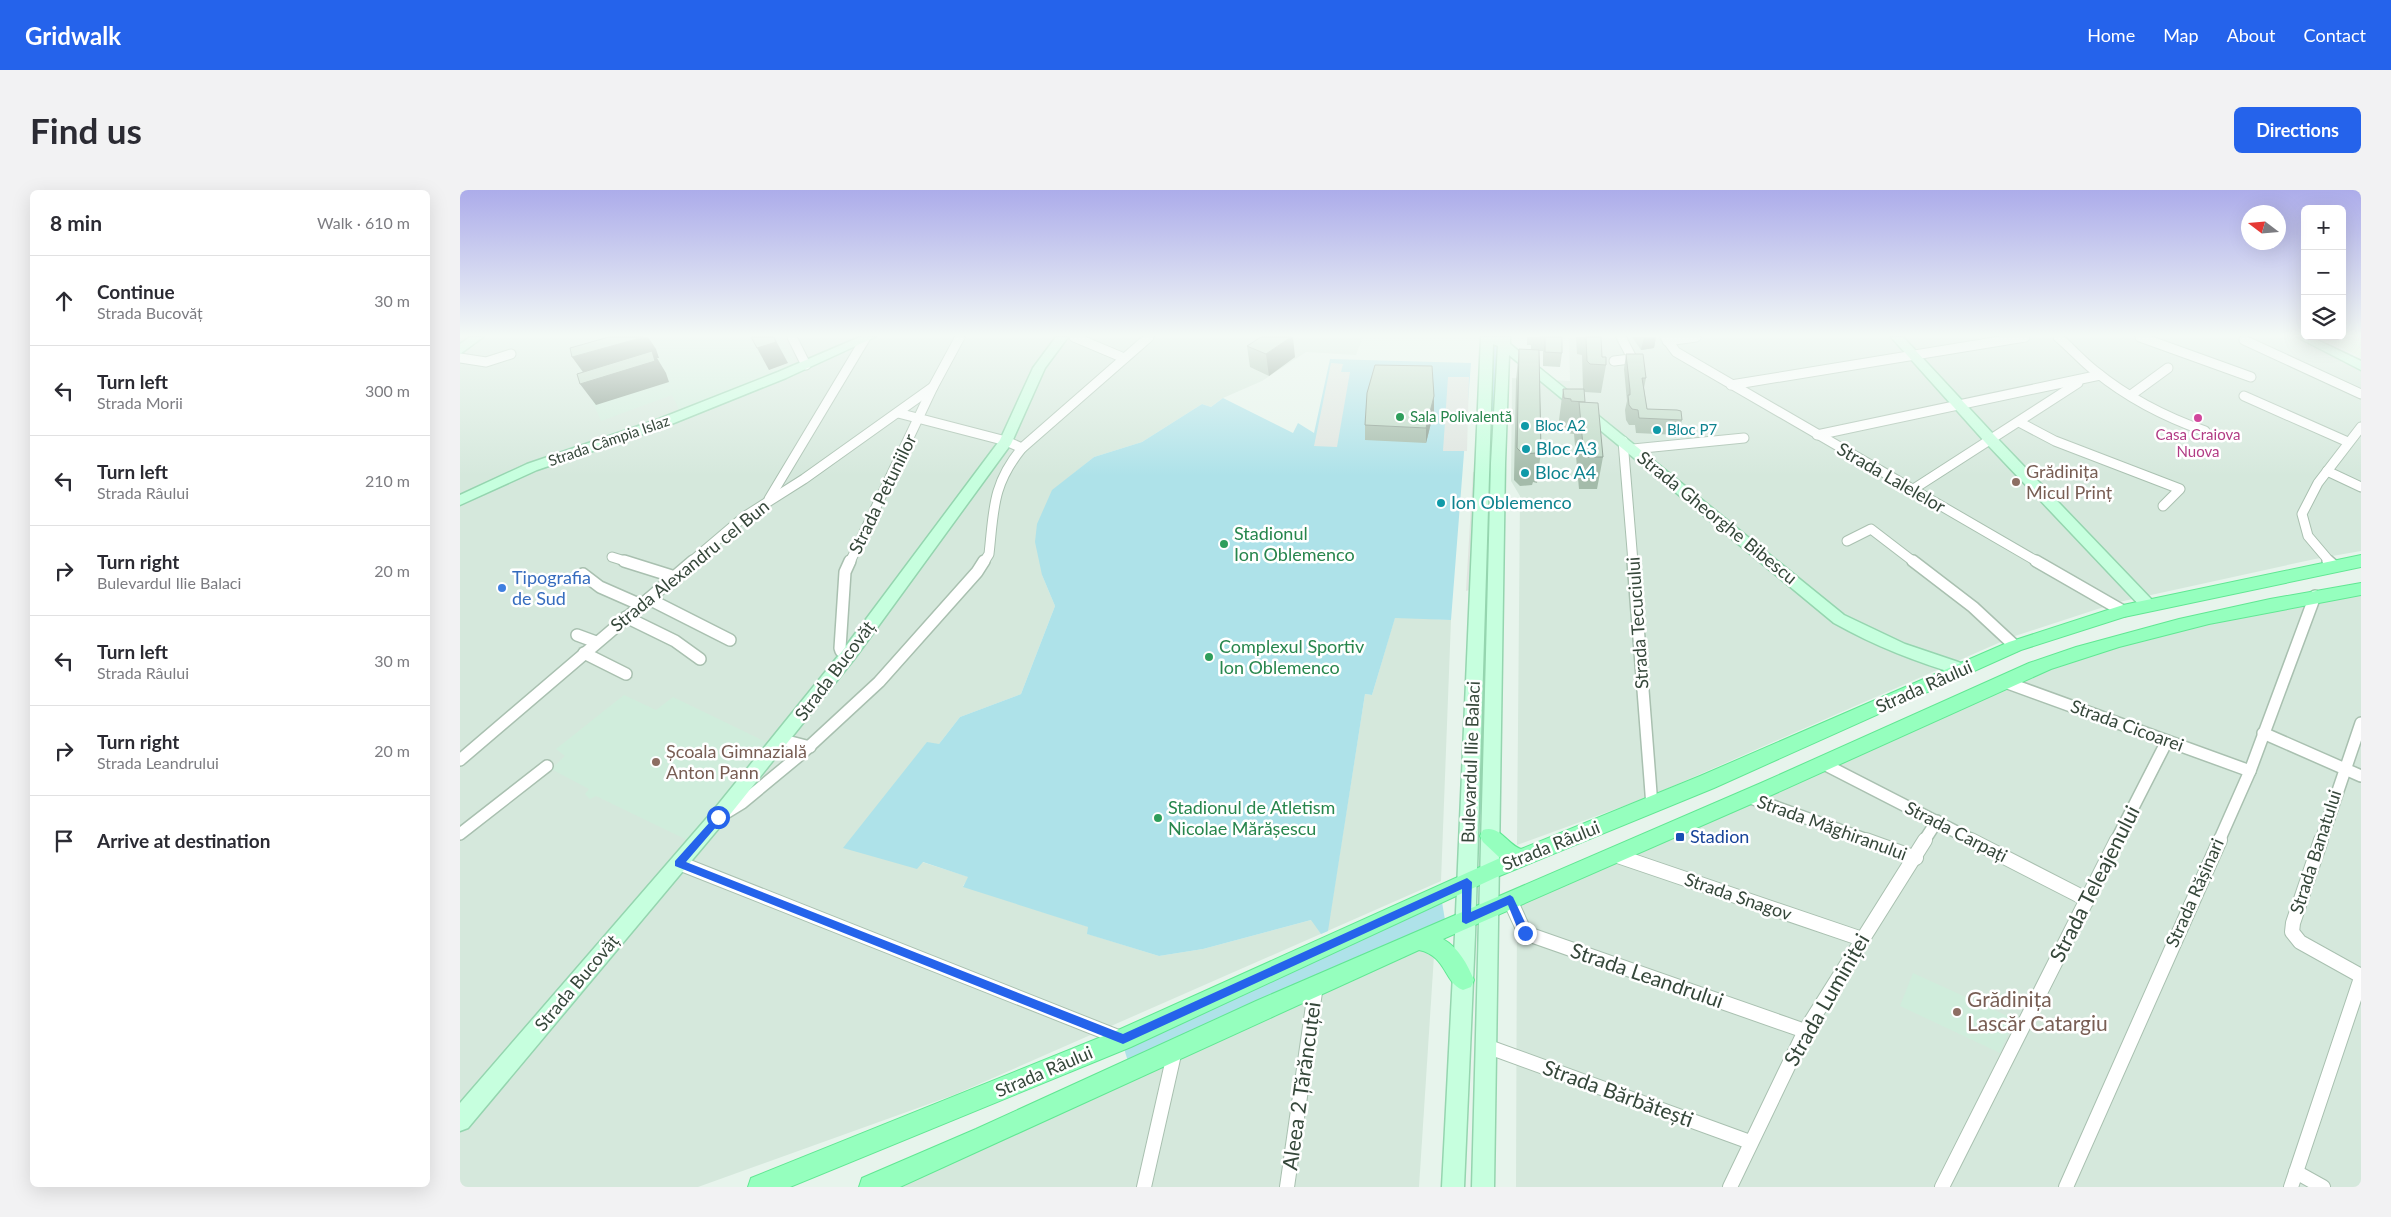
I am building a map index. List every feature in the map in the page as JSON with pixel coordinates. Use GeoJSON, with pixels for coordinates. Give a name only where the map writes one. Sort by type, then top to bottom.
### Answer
{"type":"FeatureCollection","features":[{"type":"Feature","properties":{"kind":"main road","name":"Strada Râului"},"geometry":{"type":"LineString","coordinates":[[760,1187],[1123,1039],[1490,871],[1652,806],[2015,646],[2123,611],[2361,561]]}},
{"type":"Feature","properties":{"kind":"main road","name":"Strada Râului"},"geometry":{"type":"LineString","coordinates":[[871,1187],[955,1152],[1316,984],[1748,798],[2055,660],[2166,628],[2361,588]]}},
{"type":"Feature","properties":{"kind":"main road"},"geometry":{"type":"LineString","coordinates":[[1490,836],[1502,850],[1511,856],[1522,858]]}},
{"type":"Feature","properties":{"kind":"main road"},"geometry":{"type":"LineString","coordinates":[[1418,940],[1430,942],[1446,951],[1463,980]]}},
{"type":"Feature","properties":{"kind":"street","name":"Strada Câmpia Islaz"},"geometry":{"type":"LineString","coordinates":[[460,500],[532,467],[664,422],[760,384]]}},
{"type":"Feature","properties":{"kind":"street"},"geometry":{"type":"LineString","coordinates":[[767,502],[839,384]]}},
{"type":"Feature","properties":{"kind":"street","name":"Strada Petuniilor"},"geometry":{"type":"LineString","coordinates":[[849,654],[841,651],[840,648],[845,572],[935,384]]}},
{"type":"Feature","properties":{"kind":"street","name":"Strada Bucovăț"},"geometry":{"type":"LineString","coordinates":[[460,1120],[679,864],[782,740],[849,654],[1006,440],[1032,384]]}},
{"type":"Feature","properties":{"kind":"street"},"geometry":{"type":"LineString","coordinates":[[718,817],[742,803],[810,747],[879,682],[977,572],[989,554],[996,492],[1012,459],[1095,384]]}},
{"type":"Feature","properties":{"kind":"street","name":"Bulevardul Ilie Balaci"},"geometry":{"type":"LineString","coordinates":[[1483,1187],[1490,871],[1491,463],[1488,384]]}},
{"type":"Feature","properties":{"kind":"street","name":"Bulevardul Ilie Balaci"},"geometry":{"type":"LineString","coordinates":[[1453,1187],[1467,882],[1491,463],[1499,384]]}},
{"type":"Feature","properties":{"kind":"street","name":"Strada Gheorghe Bibescu"},"geometry":{"type":"LineString","coordinates":[[1555,384],[1839,618],[1867,635],[1897,649],[1932,662],[1964,670]]}},
{"type":"Feature","properties":{"kind":"street"},"geometry":{"type":"LineString","coordinates":[[1731,385],[1740,384]]}},
{"type":"Feature","properties":{"kind":"street"},"geometry":{"type":"LineString","coordinates":[[1939,384],[2148,605]]}},
{"type":"Feature","properties":{"kind":"street"},"geometry":{"type":"LineString","coordinates":[[1817,435],[2063,384]]}},
{"type":"Feature","properties":{"kind":"street"},"geometry":{"type":"LineString","coordinates":[[1912,490],[2077,384]]}},
{"type":"Feature","properties":{"kind":"street"},"geometry":{"type":"LineString","coordinates":[[2113,384],[2173,418],[2205,431]]}},
{"type":"Feature","properties":{"kind":"street"},"geometry":{"type":"LineString","coordinates":[[2131,395],[2147,384]]}},
{"type":"Feature","properties":{"kind":"street"},"geometry":{"type":"LineString","coordinates":[[2338,384],[2361,394]]}},
{"type":"Feature","properties":{"kind":"street","name":"Strada Lalelelor"},"geometry":{"type":"LineString","coordinates":[[1731,385],[2123,611]]}},
{"type":"Feature","properties":{"kind":"street","name":"Strada Alexandru cel Bun"},"geometry":{"type":"LineString","coordinates":[[460,760],[744,517],[933,388]]}},
{"type":"Feature","properties":{"kind":"street"},"geometry":{"type":"LineString","coordinates":[[2244,396],[2358,433],[2327,471],[2302,512],[2304,525],[2310,539],[2334,566]]}},
{"type":"Feature","properties":{"kind":"street"},"geometry":{"type":"LineString","coordinates":[[898,412],[1006,440],[1022,448]]}},
{"type":"Feature","properties":{"kind":"street"},"geometry":{"type":"LineString","coordinates":[[2019,422],[2055,440],[2180,489],[2163,506]]}},
{"type":"Feature","properties":{"kind":"street"},"geometry":{"type":"LineString","coordinates":[[1628,445],[1744,438]]}},
{"type":"Feature","properties":{"kind":"street","name":"Strada Tecuciului"},"geometry":{"type":"LineString","coordinates":[[1628,445],[1652,806]]}},
{"type":"Feature","properties":{"kind":"street"},"geometry":{"type":"LineString","coordinates":[[2327,471],[2361,487]]}},
{"type":"Feature","properties":{"kind":"street"},"geometry":{"type":"LineString","coordinates":[[977,478],[1000,481]]}},
{"type":"Feature","properties":{"kind":"street"},"geometry":{"type":"LineString","coordinates":[[1847,540],[1871,530],[1973,607],[2015,646]]}},
{"type":"Feature","properties":{"kind":"street"},"geometry":{"type":"LineString","coordinates":[[612,557],[675,577]]}},
{"type":"Feature","properties":{"kind":"street"},"geometry":{"type":"LineString","coordinates":[[583,574],[600,587],[645,602],[730,640]]}},
{"type":"Feature","properties":{"kind":"street","name":"Strada Rășinari"},"geometry":{"type":"LineString","coordinates":[[2066,1187],[2250,771],[2315,596]]}},
{"type":"Feature","properties":{"kind":"street"},"geometry":{"type":"LineString","coordinates":[[626,617],[675,641],[700,659]]}},
{"type":"Feature","properties":{"kind":"street"},"geometry":{"type":"LineString","coordinates":[[576,635],[596,642]]}},
{"type":"Feature","properties":{"kind":"street"},"geometry":{"type":"LineString","coordinates":[[584,653],[626,674]]}},
{"type":"Feature","properties":{"kind":"street","name":"Strada Cicoarei"},"geometry":{"type":"LineString","coordinates":[[2005,682],[2250,771]]}},
{"type":"Feature","properties":{"kind":"street","name":"Strada Banatului"},"geometry":{"type":"LineString","coordinates":[[2294,1180],[2361,977],[2300,942],[2292,932],[2293,923],[2361,723]]}},
{"type":"Feature","properties":{"kind":"street"},"geometry":{"type":"LineString","coordinates":[[2263,733],[2361,776]]}},
{"type":"Feature","properties":{"kind":"street"},"geometry":{"type":"LineString","coordinates":[[782,740],[810,747]]}},
{"type":"Feature","properties":{"kind":"street","name":"Strada Teleajenului"},"geometry":{"type":"LineString","coordinates":[[1942,1187],[2167,741]]}},
{"type":"Feature","properties":{"kind":"street","name":"Strada Carpați"},"geometry":{"type":"LineString","coordinates":[[1824,764],[2088,900]]}},
{"type":"Feature","properties":{"kind":"street"},"geometry":{"type":"LineString","coordinates":[[460,834],[547,766]]}},
{"type":"Feature","properties":{"kind":"street","name":"Strada Măghiranului"},"geometry":{"type":"LineString","coordinates":[[1748,798],[1916,858]]}},
{"type":"Feature","properties":{"kind":"street","name":"Strada Luminiței"},"geometry":{"type":"LineString","coordinates":[[1730,1187],[1805,1031],[1862,939],[1916,858],[1937,821]]}},
{"type":"Feature","properties":{"kind":"street","name":"Strada Snagov"},"geometry":{"type":"LineString","coordinates":[[1615,855],[1862,939]]}},
{"type":"Feature","properties":{"kind":"street"},"geometry":{"type":"LineString","coordinates":[[679,864],[1123,1039]]}},
{"type":"Feature","properties":{"kind":"street","name":"Strada Leandrului"},"geometry":{"type":"LineString","coordinates":[[1510,900],[1525,933],[1805,1031]]}},
{"type":"Feature","properties":{"kind":"street","name":"Aleea 2 Țărăncuței"},"geometry":{"type":"LineString","coordinates":[[1287,1187],[1316,984]]}},
{"type":"Feature","properties":{"kind":"street","name":"Strada Bărbătești"},"geometry":{"type":"LineString","coordinates":[[1486,1046],[1750,1142]]}},
{"type":"Feature","properties":{"kind":"street"},"geometry":{"type":"LineString","coordinates":[[1144,1187],[1175,1050]]}},
{"type":"Feature","properties":{"kind":"street"},"geometry":{"type":"LineString","coordinates":[[2294,1180],[2323,1187]]}},
{"type":"Feature","properties":{"kind":"shaded area"},"geometry":{"type":"Polygon","coordinates":[[[460,384],[1256,384],[1223,398],[1211,407],[1202,404],[1142,442],[1094,457],[1053,490],[1042,575],[1055,606],[1021,694],[960,717],[939,744],[922,862],[969,877],[963,886],[1089,927],[1088,934],[1159,956],[1203,949],[1330,915],[1365,694],[1372,695],[1395,617],[1451,620],[1441,881],[954,1095],[698,1187],[460,1187],[460,384]]]}},
{"type":"Feature","properties":{"kind":"shaded area"},"geometry":{"type":"Polygon","coordinates":[[[585,384],[753,384],[680,412],[672,395],[601,421],[585,384]]]}},
{"type":"Feature","properties":{"kind":"shaded area","name":"Complexul Sportiv Ion Oblemenco"},"geometry":{"type":"Polygon","coordinates":[[[1325,384],[1469,384],[1451,620],[1395,618],[1372,695],[1365,694],[1328,931],[1321,934],[1311,920],[1203,949],[1159,956],[1087,934],[1088,927],[963,887],[968,877],[923,862],[917,869],[843,848],[927,742],[939,744],[960,717],[1021,694],[1055,606],[1042,575],[1035,542],[1037,524],[1052,490],[1094,457],[1142,442],[1202,404],[1211,407],[1223,398],[1293,433],[1298,423],[1314,433],[1325,384]]]}},
{"type":"Feature","properties":{"kind":"shaded area"},"geometry":{"type":"Polygon","coordinates":[[[1327,384],[1348,384],[1337,447],[1314,446],[1327,384]]]}},
{"type":"Feature","properties":{"kind":"shaded area"},"geometry":{"type":"Polygon","coordinates":[[[1448,384],[1469,384],[1467,451],[1443,451],[1448,384]]]}},
{"type":"Feature","properties":{"kind":"shaded area"},"geometry":{"type":"Polygon","coordinates":[[[1491,384],[1497,384],[1494,455],[1489,454],[1491,384]]]}},
{"type":"Feature","properties":{"kind":"shaded area"},"geometry":{"type":"Polygon","coordinates":[[[1512,384],[2361,384],[2361,551],[2315,559],[2119,602],[2012,637],[1646,798],[1517,845],[1520,496],[1511,481],[1512,384]]]}},
{"type":"Feature","properties":{"kind":"shaded area"},"geometry":{"type":"Polygon","coordinates":[[[1494,463],[1488,609],[1485,608],[1487,465],[1494,463]]]}},
{"type":"Feature","properties":{"kind":"shaded area"},"geometry":{"type":"Polygon","coordinates":[[[1480,471],[1473,589],[1466,591],[1473,472],[1480,471]]]}},
{"type":"Feature","properties":{"kind":"shaded area"},"geometry":{"type":"Polygon","coordinates":[[[2361,592],[2361,1187],[1516,1187],[1517,906],[1926,726],[2080,655],[2256,612],[2361,592]]]}},
{"type":"Feature","properties":{"kind":"shaded area"},"geometry":{"type":"Polygon","coordinates":[[[1489,623],[1483,859],[1480,857],[1481,815],[1476,807],[1484,624],[1489,623]]]}},
{"type":"Feature","properties":{"kind":"shaded area","name":"Școala Gimnazială Anton Pann"},"geometry":{"type":"Polygon","coordinates":[[[624,695],[656,710],[673,697],[770,744],[687,840],[596,796],[590,799],[585,794],[589,789],[551,769],[565,756],[556,749],[624,695]]]}},
{"type":"Feature","properties":{"kind":"shaded area"},"geometry":{"type":"Polygon","coordinates":[[[1442,902],[1445,920],[1129,1065],[1123,1045],[1442,902]]]}},
{"type":"Feature","properties":{"kind":"shaded area"},"geometry":{"type":"Polygon","coordinates":[[[1435,940],[1419,1187],[892,1187],[1435,940]]]}},
{"type":"Feature","properties":{"kind":"shaded area","name":"Grădinița Lascăr Catargiu"},"geometry":{"type":"Polygon","coordinates":[[[1913,973],[2014,1019],[2000,1053],[1900,1006],[1913,973]]]}},
{"type":"Feature","properties":{"kind":"building","name":"Sala Polivalentă"},"geometry":{"type":"Polygon","coordinates":[[[1370,384],[1433,384],[1434,396],[1426,428],[1365,425],[1367,393],[1370,384]]]}},
{"type":"Feature","properties":{"kind":"building"},"geometry":{"type":"Polygon","coordinates":[[[1518,384],[1540,384],[1541,451],[1523,454],[1517,448],[1518,384]]]}},
{"type":"Feature","properties":{"kind":"building"},"geometry":{"type":"Polygon","coordinates":[[[1629,384],[1643,384],[1647,409],[1681,411],[1682,420],[1639,418],[1638,410],[1632,409],[1629,405],[1628,395],[1630,395],[1629,384]]]}},
{"type":"Feature","properties":{"kind":"building"},"geometry":{"type":"Polygon","coordinates":[[[1563,389],[1584,389],[1585,402],[1571,401],[1571,399],[1564,398],[1563,389]]]}},
{"type":"Feature","properties":{"kind":"building"},"geometry":{"type":"Polygon","coordinates":[[[1579,402],[1598,403],[1603,457],[1584,457],[1579,402]]]}},
{"type":"Feature","properties":{"kind":"place","name":"Sala Polivalentă"},"geometry":{"type":"Point","coordinates":[1400,417]}},
{"type":"Feature","properties":{"kind":"place","name":"Casa Craiova Nuova"},"geometry":{"type":"Point","coordinates":[2198,418]}},
{"type":"Feature","properties":{"kind":"place","name":"Bloc A2"},"geometry":{"type":"Point","coordinates":[1525,426]}},
{"type":"Feature","properties":{"kind":"place","name":"Bloc P7"},"geometry":{"type":"Point","coordinates":[1657,430]}},
{"type":"Feature","properties":{"kind":"place","name":"Bloc A3"},"geometry":{"type":"Point","coordinates":[1526,449]}},
{"type":"Feature","properties":{"kind":"place","name":"Bloc A4"},"geometry":{"type":"Point","coordinates":[1525,473]}},
{"type":"Feature","properties":{"kind":"place","name":"Grădinița Micul Prinț"},"geometry":{"type":"Point","coordinates":[2016,482]}},
{"type":"Feature","properties":{"kind":"place","name":"Ion Oblemenco"},"geometry":{"type":"Point","coordinates":[1441,503]}},
{"type":"Feature","properties":{"kind":"place","name":"Stadionul Ion Oblemenco"},"geometry":{"type":"Point","coordinates":[1224,544]}},
{"type":"Feature","properties":{"kind":"place","name":"Tipografia de Sud"},"geometry":{"type":"Point","coordinates":[502,588]}},
{"type":"Feature","properties":{"kind":"place","name":"Complexul Sportiv Ion Oblemenco"},"geometry":{"type":"Point","coordinates":[1209,657]}},
{"type":"Feature","properties":{"kind":"place","name":"Școala Gimnazială Anton Pann"},"geometry":{"type":"Point","coordinates":[656,762]}},
{"type":"Feature","properties":{"kind":"place","name":"Stadionul de Atletism Nicolae Mărășescu"},"geometry":{"type":"Point","coordinates":[1158,818]}},
{"type":"Feature","properties":{"kind":"place","name":"Stadion"},"geometry":{"type":"Point","coordinates":[1680,837]}},
{"type":"Feature","properties":{"kind":"place","name":"Grădinița Lascăr Catargiu"},"geometry":{"type":"Point","coordinates":[1957,1012]}},
{"type":"Feature","properties":{"kind":"route"},"geometry":{"type":"LineString","coordinates":[[718,817],[679,864],[1123,1039],[1467,882],[1466,919],[1510,900],[1525,933]]}}]}
